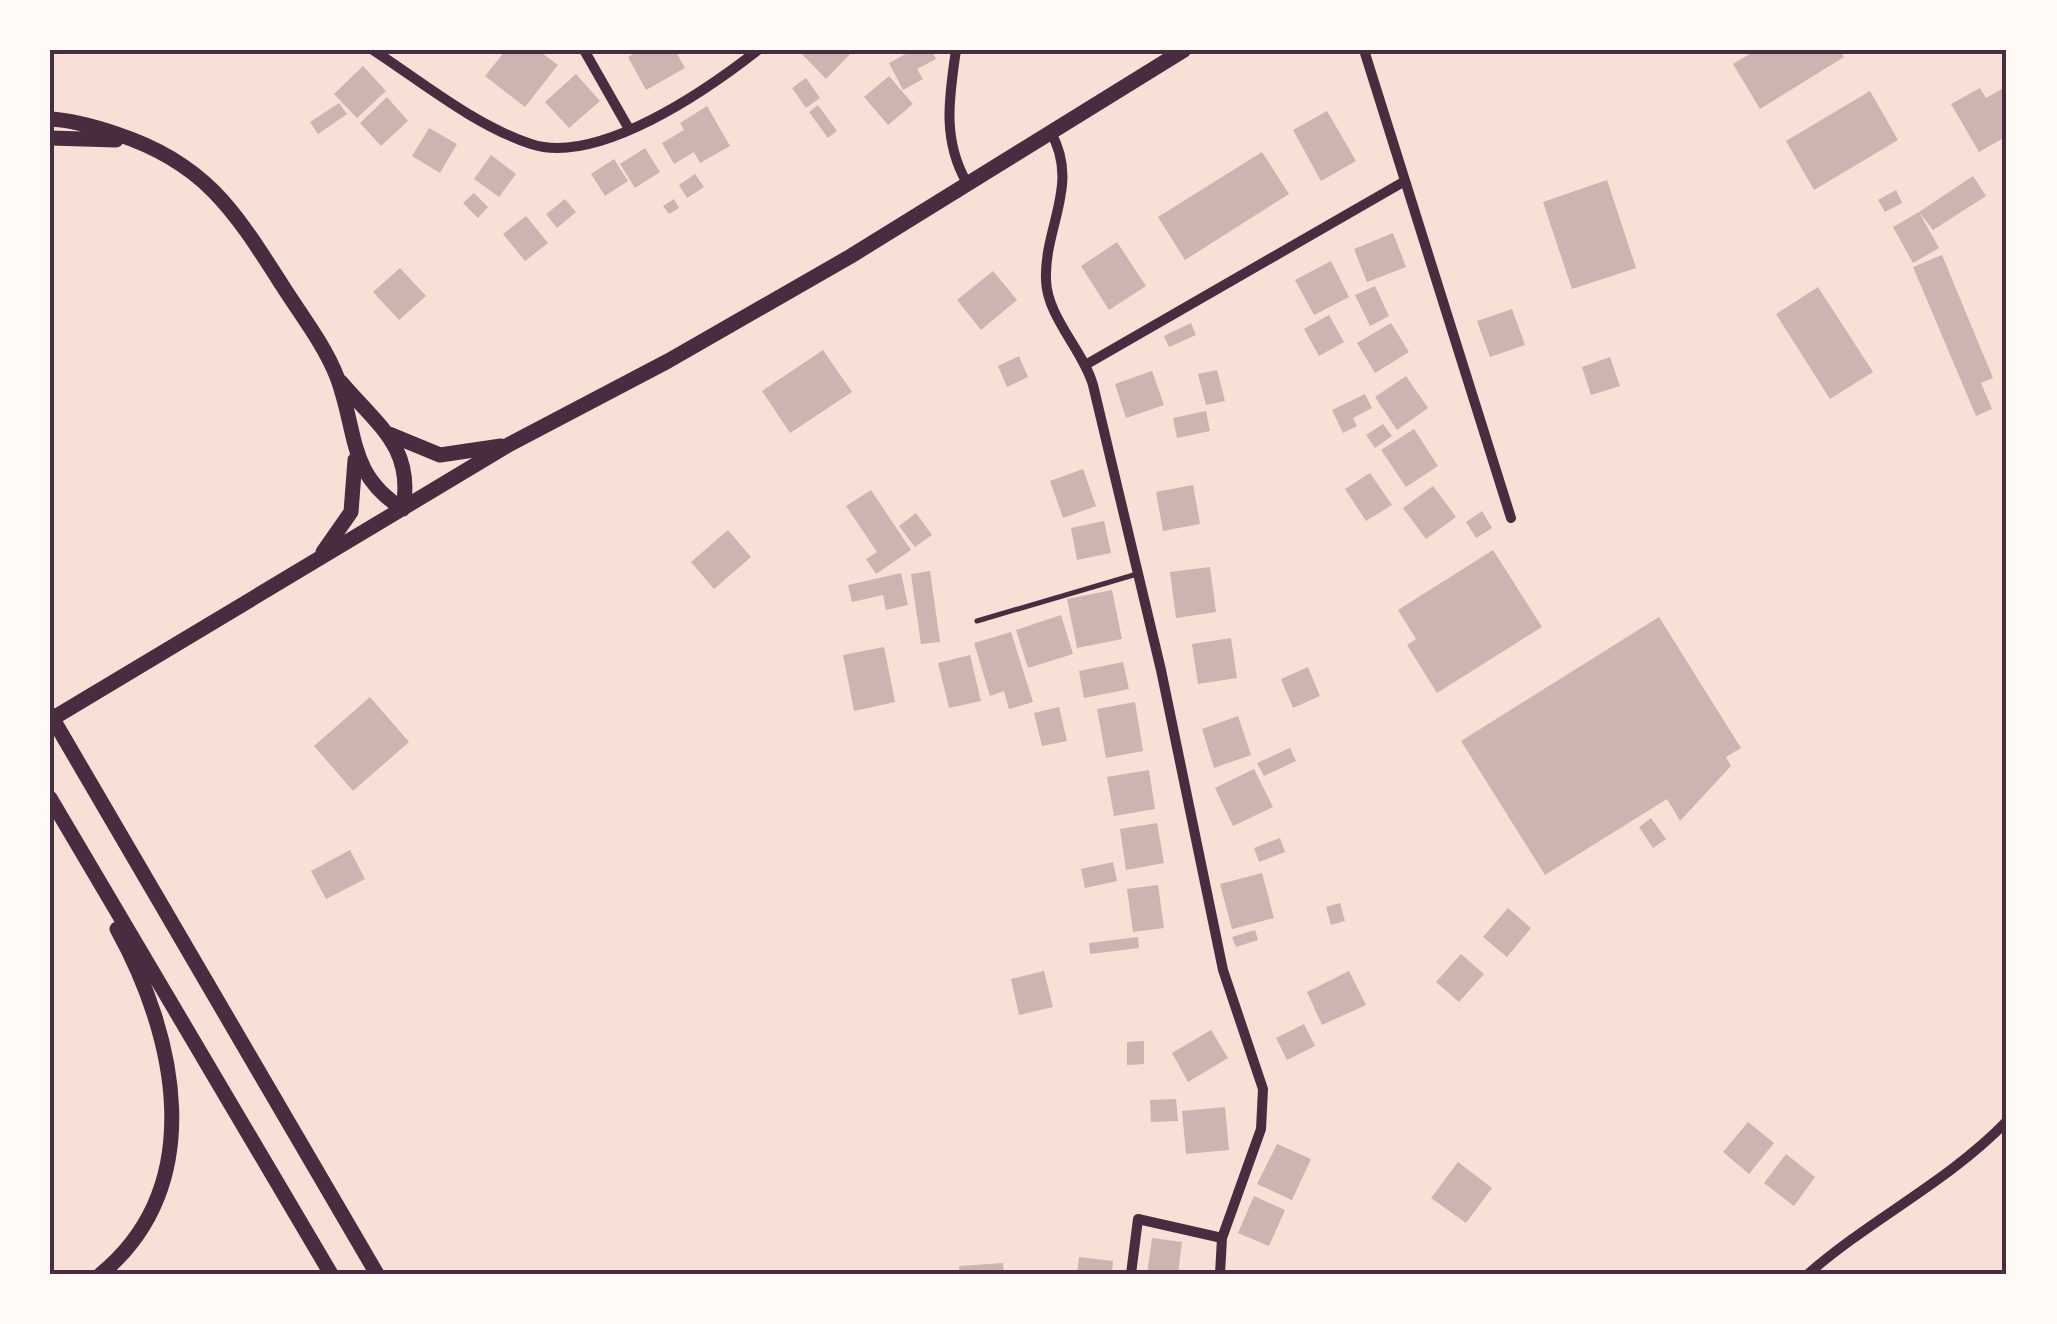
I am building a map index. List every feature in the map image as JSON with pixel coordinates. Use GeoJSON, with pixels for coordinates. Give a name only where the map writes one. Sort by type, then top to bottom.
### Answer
{"type":"FeatureCollection","features":[{"type":"Feature","properties":{"kind":"main road"},"geometry":{"type":"LineString","coordinates":[[378,1274],[50,717],[120,680],[510,444],[668,361],[1184,50]]}},
{"type":"Feature","properties":{"kind":"main road"},"geometry":{"type":"LineString","coordinates":[[50,119],[167,152],[197,172],[245,224],[337,378],[386,432],[406,466],[403,509]]}},
{"type":"Feature","properties":{"kind":"main road"},"geometry":{"type":"LineString","coordinates":[[50,138],[137,141]]}},
{"type":"Feature","properties":{"kind":"main road"},"geometry":{"type":"LineString","coordinates":[[337,378],[363,473],[378,494],[403,509]]}},
{"type":"Feature","properties":{"kind":"main road"},"geometry":{"type":"LineString","coordinates":[[386,432],[440,455],[510,444]]}},
{"type":"Feature","properties":{"kind":"main road"},"geometry":{"type":"LineString","coordinates":[[316,562],[352,512],[356,451]]}},
{"type":"Feature","properties":{"kind":"main road"},"geometry":{"type":"LineString","coordinates":[[50,798],[331,1274]]}},
{"type":"Feature","properties":{"kind":"main road"},"geometry":{"type":"LineString","coordinates":[[62,818],[139,975],[173,1081],[170,1158],[162,1186],[153,1208],[119,1260],[101,1274]]}},
{"type":"Feature","properties":{"kind":"street"},"geometry":{"type":"LineString","coordinates":[[372,50],[457,104],[534,145],[578,146],[629,129],[710,85],[758,50]]}},
{"type":"Feature","properties":{"kind":"street"},"geometry":{"type":"LineString","coordinates":[[584,50],[629,129]]}},
{"type":"Feature","properties":{"kind":"street"},"geometry":{"type":"LineString","coordinates":[[956,50],[948,111],[950,144],[967,184]]}},
{"type":"Feature","properties":{"kind":"street"},"geometry":{"type":"LineString","coordinates":[[1364,50],[1510,518]]}},
{"type":"Feature","properties":{"kind":"street"},"geometry":{"type":"LineString","coordinates":[[1050,131],[1061,150],[1064,170],[1061,207],[1048,259],[1048,296],[1087,364],[1223,970],[1263,1089],[1261,1128],[1222,1238],[1220,1274]]}},
{"type":"Feature","properties":{"kind":"street"},"geometry":{"type":"LineString","coordinates":[[1087,364],[1405,182]]}},
{"type":"Feature","properties":{"kind":"street"},"geometry":{"type":"LineString","coordinates":[[1808,1274],[1865,1227],[1937,1183],[2007,1121]]}},
{"type":"Feature","properties":{"kind":"street"},"geometry":{"type":"LineString","coordinates":[[1130,1274],[1138,1219],[1222,1238]]}},
{"type":"Feature","properties":{"kind":"lane"},"geometry":{"type":"LineString","coordinates":[[977,621],[1137,574]]}},
{"type":"Feature","properties":{"kind":"building"},"geometry":{"type":"Polygon","coordinates":[[[506,50],[538,50],[558,65],[525,107],[485,76],[506,50]]]}},
{"type":"Feature","properties":{"kind":"building"},"geometry":{"type":"Polygon","coordinates":[[[640,50],[675,50],[685,68],[646,90],[628,57],[640,50]]]}},
{"type":"Feature","properties":{"kind":"building"},"geometry":{"type":"Polygon","coordinates":[[[798,50],[850,50],[852,52],[826,79],[798,50]]]}},
{"type":"Feature","properties":{"kind":"building"},"geometry":{"type":"Polygon","coordinates":[[[913,50],[931,50],[936,59],[917,69],[923,79],[903,90],[889,63],[913,50]]]}},
{"type":"Feature","properties":{"kind":"building"},"geometry":{"type":"Polygon","coordinates":[[[1756,50],[1840,50],[1844,57],[1760,109],[1733,64],[1756,50]]]}},
{"type":"Feature","properties":{"kind":"building"},"geometry":{"type":"Polygon","coordinates":[[[363,66],[386,91],[357,118],[334,94],[363,66]]]}},
{"type":"Feature","properties":{"kind":"building"},"geometry":{"type":"Polygon","coordinates":[[[576,74],[600,101],[569,128],[545,102],[576,74]]]}},
{"type":"Feature","properties":{"kind":"building"},"geometry":{"type":"Polygon","coordinates":[[[889,76],[913,104],[888,125],[864,97],[889,76]]]}},
{"type":"Feature","properties":{"kind":"building"},"geometry":{"type":"Polygon","coordinates":[[[806,78],[820,98],[806,108],[792,88],[806,78]]]}},
{"type":"Feature","properties":{"kind":"building"},"geometry":{"type":"Polygon","coordinates":[[[2007,86],[2007,136],[1979,152],[1951,104],[1980,88],[1986,98],[2007,86]]]}},
{"type":"Feature","properties":{"kind":"building"},"geometry":{"type":"Polygon","coordinates":[[[1870,91],[1898,140],[1814,190],[1786,141],[1870,91]]]}},
{"type":"Feature","properties":{"kind":"building"},"geometry":{"type":"Polygon","coordinates":[[[387,97],[408,121],[381,146],[360,123],[387,97]]]}},
{"type":"Feature","properties":{"kind":"building"},"geometry":{"type":"Polygon","coordinates":[[[339,103],[347,114],[318,134],[310,122],[339,103]]]}},
{"type":"Feature","properties":{"kind":"building"},"geometry":{"type":"Polygon","coordinates":[[[818,105],[837,131],[828,138],[809,112],[818,105]]]}},
{"type":"Feature","properties":{"kind":"building"},"geometry":{"type":"Polygon","coordinates":[[[707,106],[730,146],[700,163],[694,152],[674,164],[662,143],[684,130],[680,123],[707,106]]]}},
{"type":"Feature","properties":{"kind":"building"},"geometry":{"type":"Polygon","coordinates":[[[1327,111],[1356,161],[1321,181],[1293,130],[1327,111]]]}},
{"type":"Feature","properties":{"kind":"building"},"geometry":{"type":"Polygon","coordinates":[[[429,128],[457,144],[440,173],[412,156],[429,128]]]}},
{"type":"Feature","properties":{"kind":"building"},"geometry":{"type":"Polygon","coordinates":[[[645,148],[660,172],[635,188],[620,164],[645,148]]]}},
{"type":"Feature","properties":{"kind":"building"},"geometry":{"type":"Polygon","coordinates":[[[1262,152],[1289,194],[1185,260],[1158,217],[1262,152]]]}},
{"type":"Feature","properties":{"kind":"building"},"geometry":{"type":"Polygon","coordinates":[[[491,155],[516,174],[499,197],[474,179],[491,155]]]}},
{"type":"Feature","properties":{"kind":"building"},"geometry":{"type":"Polygon","coordinates":[[[614,159],[628,181],[605,196],[591,174],[614,159]]]}},
{"type":"Feature","properties":{"kind":"building"},"geometry":{"type":"Polygon","coordinates":[[[695,174],[704,187],[687,198],[679,185],[695,174]]]}},
{"type":"Feature","properties":{"kind":"building"},"geometry":{"type":"Polygon","coordinates":[[[1973,176],[1986,196],[1933,230],[1919,212],[1973,176]]]}},
{"type":"Feature","properties":{"kind":"building"},"geometry":{"type":"Polygon","coordinates":[[[1607,180],[1636,268],[1572,289],[1543,202],[1607,180]]]}},
{"type":"Feature","properties":{"kind":"building"},"geometry":{"type":"Polygon","coordinates":[[[1896,190],[1902,203],[1885,212],[1878,200],[1896,190]]]}},
{"type":"Feature","properties":{"kind":"building"},"geometry":{"type":"Polygon","coordinates":[[[474,193],[488,207],[478,218],[463,203],[474,193]]]}},
{"type":"Feature","properties":{"kind":"building"},"geometry":{"type":"Polygon","coordinates":[[[565,199],[576,212],[557,228],[546,214],[565,199]]]}},
{"type":"Feature","properties":{"kind":"building"},"geometry":{"type":"Polygon","coordinates":[[[674,199],[679,208],[669,214],[663,206],[674,199]]]}},
{"type":"Feature","properties":{"kind":"building"},"geometry":{"type":"Polygon","coordinates":[[[1919,212],[1939,248],[1913,263],[1893,227],[1919,212]]]}},
{"type":"Feature","properties":{"kind":"building"},"geometry":{"type":"Polygon","coordinates":[[[526,216],[548,243],[525,261],[503,234],[526,216]]]}},
{"type":"Feature","properties":{"kind":"building"},"geometry":{"type":"Polygon","coordinates":[[[1393,233],[1406,267],[1367,282],[1354,249],[1393,233]]]}},
{"type":"Feature","properties":{"kind":"building"},"geometry":{"type":"Polygon","coordinates":[[[1117,242],[1146,286],[1109,310],[1081,266],[1117,242]]]}},
{"type":"Feature","properties":{"kind":"building"},"geometry":{"type":"Polygon","coordinates":[[[1942,255],[1993,378],[1981,383],[1992,409],[1976,416],[1913,267],[1942,255]]]}},
{"type":"Feature","properties":{"kind":"building"},"geometry":{"type":"Polygon","coordinates":[[[1331,261],[1349,297],[1314,315],[1295,280],[1331,261]]]}},
{"type":"Feature","properties":{"kind":"building"},"geometry":{"type":"Polygon","coordinates":[[[400,268],[426,296],[399,320],[373,292],[400,268]]]}},
{"type":"Feature","properties":{"kind":"building"},"geometry":{"type":"Polygon","coordinates":[[[993,271],[1017,300],[981,330],[957,300],[993,271]]]}},
{"type":"Feature","properties":{"kind":"building"},"geometry":{"type":"Polygon","coordinates":[[[1375,286],[1389,316],[1370,326],[1355,295],[1375,286]]]}},
{"type":"Feature","properties":{"kind":"building"},"geometry":{"type":"Polygon","coordinates":[[[1818,287],[1873,372],[1830,399],[1776,314],[1818,287]]]}},
{"type":"Feature","properties":{"kind":"building"},"geometry":{"type":"Polygon","coordinates":[[[1512,309],[1525,345],[1490,357],[1477,321],[1512,309]]]}},
{"type":"Feature","properties":{"kind":"building"},"geometry":{"type":"Polygon","coordinates":[[[1329,315],[1344,342],[1319,356],[1304,329],[1329,315]]]}},
{"type":"Feature","properties":{"kind":"building"},"geometry":{"type":"Polygon","coordinates":[[[1191,323],[1196,335],[1169,347],[1164,336],[1191,323]]]}},
{"type":"Feature","properties":{"kind":"building"},"geometry":{"type":"Polygon","coordinates":[[[1391,323],[1409,352],[1375,373],[1357,343],[1391,323]]]}},
{"type":"Feature","properties":{"kind":"building"},"geometry":{"type":"Polygon","coordinates":[[[823,350],[852,392],[790,433],[762,391],[823,350]]]}},
{"type":"Feature","properties":{"kind":"building"},"geometry":{"type":"Polygon","coordinates":[[[1019,356],[1028,377],[1007,387],[998,366],[1019,356]]]}},
{"type":"Feature","properties":{"kind":"building"},"geometry":{"type":"Polygon","coordinates":[[[1610,357],[1620,386],[1591,395],[1582,367],[1610,357]]]}},
{"type":"Feature","properties":{"kind":"building"},"geometry":{"type":"Polygon","coordinates":[[[1217,370],[1225,401],[1206,405],[1198,374],[1217,370]]]}},
{"type":"Feature","properties":{"kind":"building"},"geometry":{"type":"Polygon","coordinates":[[[1152,371],[1164,405],[1126,418],[1115,384],[1152,371]]]}},
{"type":"Feature","properties":{"kind":"building"},"geometry":{"type":"Polygon","coordinates":[[[1406,376],[1428,408],[1397,430],[1375,397],[1406,376]]]}},
{"type":"Feature","properties":{"kind":"building"},"geometry":{"type":"Polygon","coordinates":[[[1365,394],[1372,408],[1353,418],[1357,426],[1343,433],[1332,410],[1365,394]]]}},
{"type":"Feature","properties":{"kind":"building"},"geometry":{"type":"Polygon","coordinates":[[[1206,411],[1210,431],[1177,438],[1173,418],[1206,411]]]}},
{"type":"Feature","properties":{"kind":"building"},"geometry":{"type":"Polygon","coordinates":[[[1383,424],[1392,436],[1375,448],[1366,435],[1383,424]]]}},
{"type":"Feature","properties":{"kind":"building"},"geometry":{"type":"Polygon","coordinates":[[[1414,429],[1438,466],[1406,487],[1381,450],[1414,429]]]}},
{"type":"Feature","properties":{"kind":"building"},"geometry":{"type":"Polygon","coordinates":[[[1083,469],[1096,506],[1063,518],[1050,481],[1083,469]]]}},
{"type":"Feature","properties":{"kind":"building"},"geometry":{"type":"Polygon","coordinates":[[[1370,473],[1392,505],[1366,521],[1345,489],[1370,473]]]}},
{"type":"Feature","properties":{"kind":"building"},"geometry":{"type":"Polygon","coordinates":[[[1193,485],[1200,524],[1163,531],[1156,492],[1193,485]]]}},
{"type":"Feature","properties":{"kind":"building"},"geometry":{"type":"Polygon","coordinates":[[[1433,486],[1456,517],[1426,539],[1403,508],[1433,486]]]}},
{"type":"Feature","properties":{"kind":"building"},"geometry":{"type":"Polygon","coordinates":[[[871,490],[911,550],[876,574],[866,559],[877,552],[846,506],[871,490]]]}},
{"type":"Feature","properties":{"kind":"building"},"geometry":{"type":"Polygon","coordinates":[[[1482,511],[1492,528],[1476,538],[1466,522],[1482,511]]]}},
{"type":"Feature","properties":{"kind":"building"},"geometry":{"type":"Polygon","coordinates":[[[916,513],[932,535],[915,547],[899,526],[916,513]]]}},
{"type":"Feature","properties":{"kind":"building"},"geometry":{"type":"Polygon","coordinates":[[[1104,521],[1111,553],[1077,560],[1071,528],[1104,521]]]}},
{"type":"Feature","properties":{"kind":"building"},"geometry":{"type":"Polygon","coordinates":[[[728,530],[751,557],[714,589],[691,562],[728,530]]]}},
{"type":"Feature","properties":{"kind":"building"},"geometry":{"type":"Polygon","coordinates":[[[1493,550],[1542,627],[1437,693],[1407,645],[1416,639],[1398,610],[1493,550]]]}},
{"type":"Feature","properties":{"kind":"building"},"geometry":{"type":"Polygon","coordinates":[[[1210,567],[1216,612],[1176,618],[1170,572],[1210,567]]]}},
{"type":"Feature","properties":{"kind":"building"},"geometry":{"type":"Polygon","coordinates":[[[930,571],[940,642],[921,644],[911,574],[930,571]]]}},
{"type":"Feature","properties":{"kind":"building"},"geometry":{"type":"Polygon","coordinates":[[[901,573],[908,605],[886,610],[883,595],[852,602],[848,585],[901,573]]]}},
{"type":"Feature","properties":{"kind":"building"},"geometry":{"type":"Polygon","coordinates":[[[1112,590],[1122,639],[1077,648],[1067,599],[1112,590]]]}},
{"type":"Feature","properties":{"kind":"building"},"geometry":{"type":"Polygon","coordinates":[[[1061,615],[1073,654],[1028,668],[1016,630],[1061,615]]]}},
{"type":"Feature","properties":{"kind":"building"},"geometry":{"type":"Polygon","coordinates":[[[1659,617],[1741,748],[1726,757],[1731,766],[1680,821],[1667,799],[1545,875],[1461,741],[1659,617]]]}},
{"type":"Feature","properties":{"kind":"building"},"geometry":{"type":"Polygon","coordinates":[[[1011,632],[1033,702],[1009,709],[1004,691],[990,696],[974,643],[1011,632]]]}},
{"type":"Feature","properties":{"kind":"building"},"geometry":{"type":"Polygon","coordinates":[[[1231,638],[1237,678],[1198,684],[1192,644],[1231,638]]]}},
{"type":"Feature","properties":{"kind":"building"},"geometry":{"type":"Polygon","coordinates":[[[884,647],[895,702],[854,711],[843,655],[884,647]]]}},
{"type":"Feature","properties":{"kind":"building"},"geometry":{"type":"Polygon","coordinates":[[[970,655],[981,701],[949,708],[938,663],[970,655]]]}},
{"type":"Feature","properties":{"kind":"building"},"geometry":{"type":"Polygon","coordinates":[[[1123,662],[1129,689],[1084,698],[1079,671],[1123,662]]]}},
{"type":"Feature","properties":{"kind":"building"},"geometry":{"type":"Polygon","coordinates":[[[1308,667],[1320,696],[1293,708],[1281,679],[1308,667]]]}},
{"type":"Feature","properties":{"kind":"building"},"geometry":{"type":"Polygon","coordinates":[[[370,697],[409,742],[353,791],[314,746],[370,697]]]}},
{"type":"Feature","properties":{"kind":"building"},"geometry":{"type":"Polygon","coordinates":[[[1135,702],[1143,751],[1106,758],[1097,709],[1135,702]]]}},
{"type":"Feature","properties":{"kind":"building"},"geometry":{"type":"Polygon","coordinates":[[[1059,707],[1067,741],[1042,746],[1034,713],[1059,707]]]}},
{"type":"Feature","properties":{"kind":"building"},"geometry":{"type":"Polygon","coordinates":[[[1238,716],[1251,755],[1214,768],[1202,729],[1238,716]]]}},
{"type":"Feature","properties":{"kind":"building"},"geometry":{"type":"Polygon","coordinates":[[[1290,748],[1296,761],[1264,776],[1257,763],[1290,748]]]}},
{"type":"Feature","properties":{"kind":"building"},"geometry":{"type":"Polygon","coordinates":[[[1254,769],[1273,807],[1233,826],[1215,788],[1254,769]]]}},
{"type":"Feature","properties":{"kind":"building"},"geometry":{"type":"Polygon","coordinates":[[[1149,770],[1155,809],[1114,816],[1107,777],[1149,770]]]}},
{"type":"Feature","properties":{"kind":"building"},"geometry":{"type":"Polygon","coordinates":[[[1651,818],[1666,839],[1653,848],[1639,827],[1651,818]]]}},
{"type":"Feature","properties":{"kind":"building"},"geometry":{"type":"Polygon","coordinates":[[[1157,823],[1164,863],[1126,870],[1120,829],[1157,823]]]}},
{"type":"Feature","properties":{"kind":"building"},"geometry":{"type":"Polygon","coordinates":[[[1280,838],[1285,852],[1259,862],[1254,848],[1280,838]]]}},
{"type":"Feature","properties":{"kind":"building"},"geometry":{"type":"Polygon","coordinates":[[[350,850],[365,879],[326,899],[311,871],[350,850]]]}},
{"type":"Feature","properties":{"kind":"building"},"geometry":{"type":"Polygon","coordinates":[[[1113,862],[1117,881],[1085,888],[1081,869],[1113,862]]]}},
{"type":"Feature","properties":{"kind":"building"},"geometry":{"type":"Polygon","coordinates":[[[1262,873],[1274,918],[1232,929],[1220,884],[1262,873]]]}},
{"type":"Feature","properties":{"kind":"building"},"geometry":{"type":"Polygon","coordinates":[[[1158,885],[1164,928],[1133,932],[1127,889],[1158,885]]]}},
{"type":"Feature","properties":{"kind":"building"},"geometry":{"type":"Polygon","coordinates":[[[1340,903],[1345,921],[1331,925],[1326,907],[1340,903]]]}},
{"type":"Feature","properties":{"kind":"building"},"geometry":{"type":"Polygon","coordinates":[[[1508,908],[1531,928],[1507,957],[1483,937],[1508,908]]]}},
{"type":"Feature","properties":{"kind":"building"},"geometry":{"type":"Polygon","coordinates":[[[1255,930],[1258,940],[1236,947],[1232,937],[1255,930]]]}},
{"type":"Feature","properties":{"kind":"building"},"geometry":{"type":"Polygon","coordinates":[[[1138,937],[1139,948],[1090,954],[1089,943],[1138,937]]]}},
{"type":"Feature","properties":{"kind":"building"},"geometry":{"type":"Polygon","coordinates":[[[1461,954],[1484,974],[1459,1002],[1436,982],[1461,954]]]}},
{"type":"Feature","properties":{"kind":"building"},"geometry":{"type":"Polygon","coordinates":[[[1044,971],[1053,1007],[1019,1015],[1011,979],[1044,971]]]}},
{"type":"Feature","properties":{"kind":"building"},"geometry":{"type":"Polygon","coordinates":[[[1349,971],[1366,1005],[1322,1025],[1307,992],[1349,971]]]}},
{"type":"Feature","properties":{"kind":"building"},"geometry":{"type":"Polygon","coordinates":[[[1304,1024],[1315,1046],[1287,1060],[1276,1038],[1304,1024]]]}},
{"type":"Feature","properties":{"kind":"building"},"geometry":{"type":"Polygon","coordinates":[[[1211,1030],[1228,1058],[1188,1082],[1172,1053],[1211,1030]]]}},
{"type":"Feature","properties":{"kind":"building"},"geometry":{"type":"Polygon","coordinates":[[[1144,1041],[1144,1064],[1127,1065],[1127,1042],[1144,1041]]]}},
{"type":"Feature","properties":{"kind":"building"},"geometry":{"type":"Polygon","coordinates":[[[1176,1099],[1178,1121],[1151,1122],[1150,1100],[1176,1099]]]}},
{"type":"Feature","properties":{"kind":"building"},"geometry":{"type":"Polygon","coordinates":[[[1225,1107],[1229,1150],[1186,1154],[1182,1111],[1225,1107]]]}},
{"type":"Feature","properties":{"kind":"building"},"geometry":{"type":"Polygon","coordinates":[[[1748,1122],[1774,1143],[1749,1174],[1723,1152],[1748,1122]]]}},
{"type":"Feature","properties":{"kind":"building"},"geometry":{"type":"Polygon","coordinates":[[[1277,1144],[1311,1159],[1292,1200],[1257,1184],[1277,1144]]]}},
{"type":"Feature","properties":{"kind":"building"},"geometry":{"type":"Polygon","coordinates":[[[1786,1154],[1815,1177],[1794,1206],[1764,1183],[1786,1154]]]}},
{"type":"Feature","properties":{"kind":"building"},"geometry":{"type":"Polygon","coordinates":[[[1458,1162],[1492,1188],[1466,1223],[1431,1198],[1458,1162]]]}},
{"type":"Feature","properties":{"kind":"building"},"geometry":{"type":"Polygon","coordinates":[[[1254,1196],[1285,1210],[1269,1246],[1238,1233],[1254,1196]]]}},
{"type":"Feature","properties":{"kind":"building"},"geometry":{"type":"Polygon","coordinates":[[[1152,1238],[1182,1242],[1178,1274],[1147,1274],[1152,1238]]]}},
{"type":"Feature","properties":{"kind":"building"},"geometry":{"type":"Polygon","coordinates":[[[1079,1257],[1113,1261],[1112,1274],[1077,1274],[1079,1257]]]}},
{"type":"Feature","properties":{"kind":"building"},"geometry":{"type":"Polygon","coordinates":[[[1003,1263],[1004,1274],[960,1274],[959,1266],[1003,1263]]]}}]}
